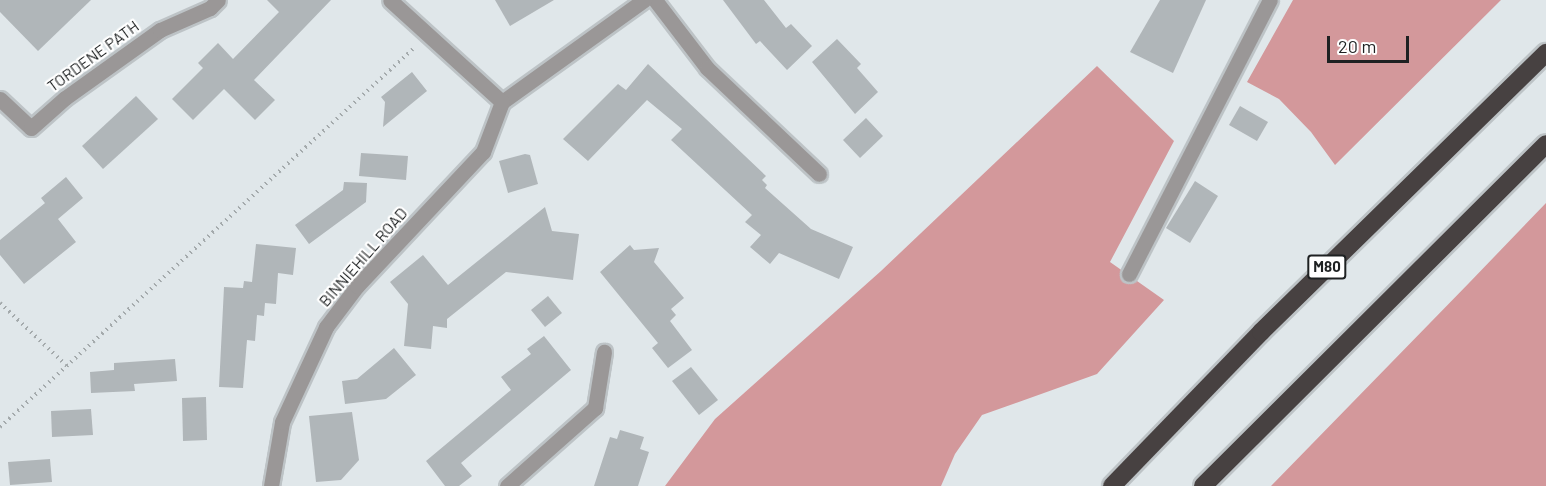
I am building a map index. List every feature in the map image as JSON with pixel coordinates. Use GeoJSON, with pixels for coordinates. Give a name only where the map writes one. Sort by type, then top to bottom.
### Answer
{"type":"FeatureCollection","features":[{"type":"Feature","properties":{"kind":"highway","name":"M80"},"geometry":{"type":"LineString","coordinates":[[1112,486],[1261,332],[1546,53]]}},
{"type":"Feature","properties":{"kind":"highway"},"geometry":{"type":"LineString","coordinates":[[1203,486],[1546,144]]}},
{"type":"Feature","properties":{"kind":"street","name":"TORDENE PATH"},"geometry":{"type":"LineString","coordinates":[[0,99],[31,128],[65,98],[160,30],[210,8],[218,0]]}},
{"type":"Feature","properties":{"kind":"street"},"geometry":{"type":"LineString","coordinates":[[390,0],[502,102],[644,0]]}},
{"type":"Feature","properties":{"kind":"street"},"geometry":{"type":"LineString","coordinates":[[655,0],[708,68],[819,174]]}},
{"type":"Feature","properties":{"kind":"street"},"geometry":{"type":"LineString","coordinates":[[1129,274],[1270,0]]}},
{"type":"Feature","properties":{"kind":"street","name":"BINNIEHILL ROAD"},"geometry":{"type":"LineString","coordinates":[[271,486],[282,422],[326,327],[357,286],[483,152],[502,102]]}},
{"type":"Feature","properties":{"kind":"street"},"geometry":{"type":"LineString","coordinates":[[507,486],[595,408],[604,352]]}},
{"type":"Feature","properties":{"kind":"path"},"geometry":{"type":"LineString","coordinates":[[0,427],[429,34]]}},
{"type":"Feature","properties":{"kind":"path"},"geometry":{"type":"LineString","coordinates":[[0,303],[68,366]]}},
{"type":"Feature","properties":{"kind":"shaded area"},"geometry":{"type":"Polygon","coordinates":[[[1293,0],[1501,0],[1335,165],[1311,132],[1279,99],[1247,82],[1293,0]]]}},
{"type":"Feature","properties":{"kind":"shaded area"},"geometry":{"type":"Polygon","coordinates":[[[1097,66],[1174,141],[1110,262],[1164,300],[1097,374],[982,415],[955,454],[941,486],[665,486],[715,419],[881,271],[1097,66]]]}},
{"type":"Feature","properties":{"kind":"shaded area"},"geometry":{"type":"Polygon","coordinates":[[[1546,203],[1546,486],[1271,486],[1469,283],[1546,203]]]}},
{"type":"Feature","properties":{"kind":"building"},"geometry":{"type":"Polygon","coordinates":[[[0,0],[91,0],[38,51],[0,12],[0,0]]]}},
{"type":"Feature","properties":{"kind":"building"},"geometry":{"type":"Polygon","coordinates":[[[267,0],[331,0],[254,80],[275,100],[255,120],[224,89],[193,120],[172,99],[203,68],[198,63],[218,43],[233,59],[279,12],[267,0]]]}},
{"type":"Feature","properties":{"kind":"building"},"geometry":{"type":"Polygon","coordinates":[[[495,0],[554,0],[510,26],[495,0]]]}},
{"type":"Feature","properties":{"kind":"building"},"geometry":{"type":"Polygon","coordinates":[[[723,0],[764,0],[786,28],[791,24],[812,46],[787,70],[760,41],[756,44],[723,0]]]}},
{"type":"Feature","properties":{"kind":"building"},"geometry":{"type":"Polygon","coordinates":[[[1160,0],[1206,0],[1173,73],[1130,52],[1160,0]]]}},
{"type":"Feature","properties":{"kind":"building"},"geometry":{"type":"Polygon","coordinates":[[[837,39],[861,64],[857,68],[878,92],[855,114],[812,62],[837,39]]]}},
{"type":"Feature","properties":{"kind":"building"},"geometry":{"type":"Polygon","coordinates":[[[648,64],[766,176],[762,180],[767,185],[765,188],[811,229],[853,247],[839,279],[779,253],[770,264],[750,247],[761,235],[745,222],[752,215],[671,140],[682,129],[647,100],[588,161],[563,139],[618,84],[626,90],[648,64]]]}},
{"type":"Feature","properties":{"kind":"building"},"geometry":{"type":"Polygon","coordinates":[[[412,72],[427,91],[383,127],[385,102],[381,97],[412,72]]]}},
{"type":"Feature","properties":{"kind":"building"},"geometry":{"type":"Polygon","coordinates":[[[136,96],[158,119],[103,169],[82,146],[136,96]]]}},
{"type":"Feature","properties":{"kind":"building"},"geometry":{"type":"Polygon","coordinates":[[[1240,106],[1268,122],[1257,141],[1229,125],[1240,106]]]}},
{"type":"Feature","properties":{"kind":"building"},"geometry":{"type":"Polygon","coordinates":[[[866,118],[883,136],[860,158],[843,140],[866,118]]]}},
{"type":"Feature","properties":{"kind":"building"},"geometry":{"type":"Polygon","coordinates":[[[361,153],[408,156],[406,180],[359,176],[361,153]]]}},
{"type":"Feature","properties":{"kind":"building"},"geometry":{"type":"Polygon","coordinates":[[[525,154],[530,155],[538,184],[508,193],[499,161],[525,154]]]}},
{"type":"Feature","properties":{"kind":"building"},"geometry":{"type":"Polygon","coordinates":[[[66,177],[83,198],[58,219],[76,242],[24,284],[0,255],[0,240],[45,203],[41,198],[66,177]]]}},
{"type":"Feature","properties":{"kind":"building"},"geometry":{"type":"Polygon","coordinates":[[[1195,181],[1218,196],[1190,243],[1166,228],[1195,181]]]}},
{"type":"Feature","properties":{"kind":"building"},"geometry":{"type":"Polygon","coordinates":[[[344,182],[367,183],[366,202],[309,244],[295,225],[343,190],[344,182]]]}},
{"type":"Feature","properties":{"kind":"building"},"geometry":{"type":"Polygon","coordinates":[[[545,207],[552,231],[579,234],[573,280],[506,272],[447,319],[447,328],[433,326],[431,349],[404,346],[408,304],[390,282],[423,255],[448,285],[545,207]]]}},
{"type":"Feature","properties":{"kind":"building"},"geometry":{"type":"Polygon","coordinates":[[[256,244],[296,248],[293,275],[278,273],[276,304],[265,303],[264,316],[257,315],[255,341],[247,340],[243,388],[219,387],[224,287],[243,288],[244,281],[252,282],[256,244]]]}},
{"type":"Feature","properties":{"kind":"building"},"geometry":{"type":"Polygon","coordinates":[[[630,245],[634,250],[659,248],[654,262],[684,298],[671,309],[676,315],[670,321],[692,350],[668,368],[652,348],[658,343],[600,272],[630,245]]]}},
{"type":"Feature","properties":{"kind":"building"},"geometry":{"type":"Polygon","coordinates":[[[548,296],[562,313],[545,327],[531,310],[548,296]]]}},
{"type":"Feature","properties":{"kind":"building"},"geometry":{"type":"Polygon","coordinates":[[[544,336],[571,370],[461,463],[472,476],[459,486],[445,486],[426,461],[511,390],[501,377],[531,354],[527,349],[544,336]]]}},
{"type":"Feature","properties":{"kind":"building"},"geometry":{"type":"Polygon","coordinates":[[[394,348],[416,375],[386,399],[345,404],[342,381],[357,379],[394,348]]]}},
{"type":"Feature","properties":{"kind":"building"},"geometry":{"type":"Polygon","coordinates":[[[175,359],[177,381],[134,384],[135,391],[91,393],[90,372],[114,370],[114,363],[175,359]]]}},
{"type":"Feature","properties":{"kind":"building"},"geometry":{"type":"Polygon","coordinates":[[[691,367],[718,400],[699,415],[672,381],[691,367]]]}},
{"type":"Feature","properties":{"kind":"building"},"geometry":{"type":"Polygon","coordinates":[[[206,397],[207,440],[183,441],[182,398],[206,397]]]}},
{"type":"Feature","properties":{"kind":"building"},"geometry":{"type":"Polygon","coordinates":[[[91,409],[93,435],[52,437],[51,411],[91,409]]]}},
{"type":"Feature","properties":{"kind":"building"},"geometry":{"type":"Polygon","coordinates":[[[352,412],[359,460],[341,480],[316,482],[309,416],[352,412]]]}},
{"type":"Feature","properties":{"kind":"building"},"geometry":{"type":"Polygon","coordinates":[[[620,430],[644,437],[640,449],[649,452],[638,486],[594,486],[610,437],[617,439],[620,430]]]}},
{"type":"Feature","properties":{"kind":"building"},"geometry":{"type":"Polygon","coordinates":[[[50,459],[52,482],[10,485],[8,462],[50,459]]]}}]}
